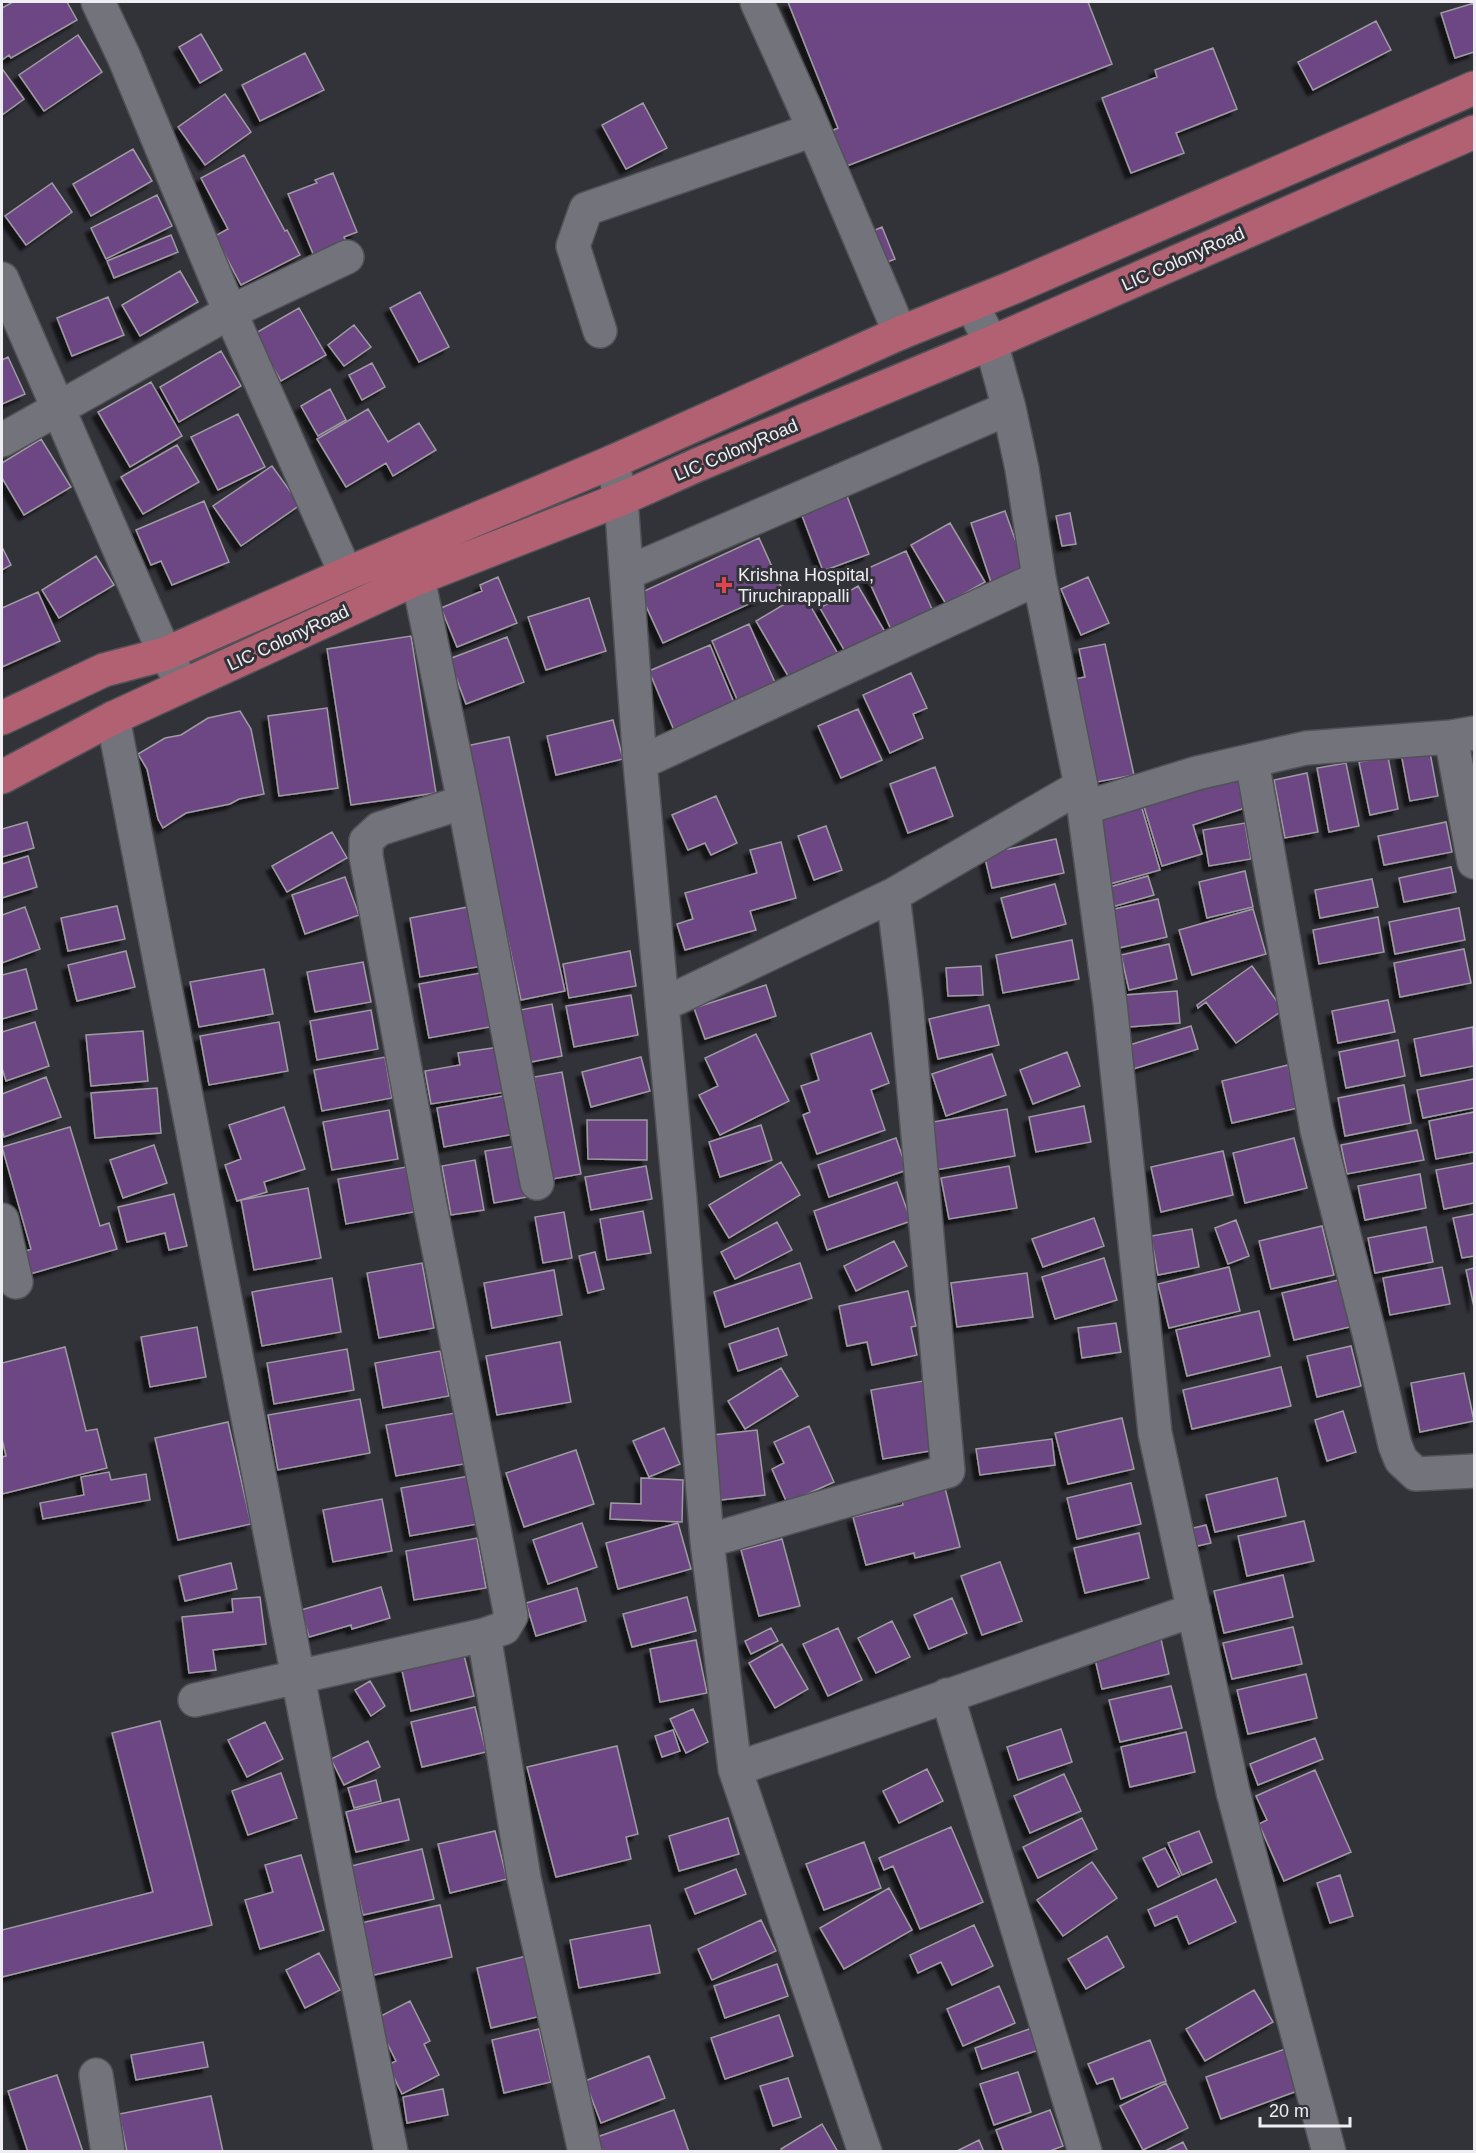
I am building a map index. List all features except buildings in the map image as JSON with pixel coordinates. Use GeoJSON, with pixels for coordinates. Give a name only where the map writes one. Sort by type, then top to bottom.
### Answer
{"type":"FeatureCollection","features":[{"type":"Feature","properties":{"kind":"main road","name":"LIC ColonyRoad"},"geometry":{"type":"LineString","coordinates":[[2,716],[104,670],[165,654],[346,574],[612,462],[900,333],[972,305],[1474,88]]}},
{"type":"Feature","properties":{"kind":"main road","name":"LIC ColonyRoad"},"geometry":{"type":"LineString","coordinates":[[2,777],[113,718],[418,578],[621,499],[697,465],[991,343],[1474,132]]}},
{"type":"Feature","properties":{"kind":"street"},"geometry":{"type":"LineString","coordinates":[[98,2],[124,57],[230,312],[346,574]]}},
{"type":"Feature","properties":{"kind":"street"},"geometry":{"type":"LineString","coordinates":[[756,2],[900,333]]}},
{"type":"Feature","properties":{"kind":"street"},"geometry":{"type":"LineString","coordinates":[[600,331],[573,246],[586,209],[813,130]]}},
{"type":"Feature","properties":{"kind":"street"},"geometry":{"type":"LineString","coordinates":[[2,440],[230,312],[347,257]]}},
{"type":"Feature","properties":{"kind":"street"},"geometry":{"type":"LineString","coordinates":[[2,279],[165,654],[184,685]]}},
{"type":"Feature","properties":{"kind":"street"},"geometry":{"type":"LineString","coordinates":[[972,305],[991,343],[1009,408],[1022,469],[1039,578],[1083,797],[1110,1003],[1155,1433],[1233,1792],[1329,2151]]}},
{"type":"Feature","properties":{"kind":"street"},"geometry":{"type":"LineString","coordinates":[[627,573],[1009,408]]}},
{"type":"Feature","properties":{"kind":"street"},"geometry":{"type":"LineString","coordinates":[[612,462],[621,499],[640,763],[707,1540],[735,1769],[865,2151]]}},
{"type":"Feature","properties":{"kind":"street"},"geometry":{"type":"LineString","coordinates":[[418,578],[464,802],[537,1183]]}},
{"type":"Feature","properties":{"kind":"street"},"geometry":{"type":"LineString","coordinates":[[640,763],[1039,578]]}},
{"type":"Feature","properties":{"kind":"street"},"geometry":{"type":"LineString","coordinates":[[113,718],[297,1677],[391,2151]]}},
{"type":"Feature","properties":{"kind":"street"},"geometry":{"type":"LineString","coordinates":[[662,1005],[893,896],[1083,797],[1306,748],[1463,735],[1474,862]]}},
{"type":"Feature","properties":{"kind":"street"},"geometry":{"type":"LineString","coordinates":[[1252,761],[1317,1130],[1395,1445],[1401,1460],[1416,1474],[1474,1471]]}},
{"type":"Feature","properties":{"kind":"street"},"geometry":{"type":"LineString","coordinates":[[195,1700],[484,1635],[504,1628],[511,1616],[429,1200],[366,856],[366,841],[379,829],[464,802]]}},
{"type":"Feature","properties":{"kind":"street"},"geometry":{"type":"LineString","coordinates":[[707,1540],[948,1471],[906,1001],[893,896]]}},
{"type":"Feature","properties":{"kind":"street"},"geometry":{"type":"LineString","coordinates":[[2,1220],[16,1282]]}},
{"type":"Feature","properties":{"kind":"street"},"geometry":{"type":"LineString","coordinates":[[735,1769],[836,1736],[947,1695],[1194,1610]]}},
{"type":"Feature","properties":{"kind":"street"},"geometry":{"type":"LineString","coordinates":[[484,1635],[524,1878],[585,2151]]}},
{"type":"Feature","properties":{"kind":"street"},"geometry":{"type":"LineString","coordinates":[[947,1695],[1085,2151]]}},
{"type":"Feature","properties":{"kind":"street"},"geometry":{"type":"LineString","coordinates":[[96,2075],[108,2151]]}},
{"type":"Feature","properties":{"kind":"place","name":"Krishna Hospital, Tiruchirappalli"},"geometry":{"type":"Point","coordinates":[724,585]}}]}
